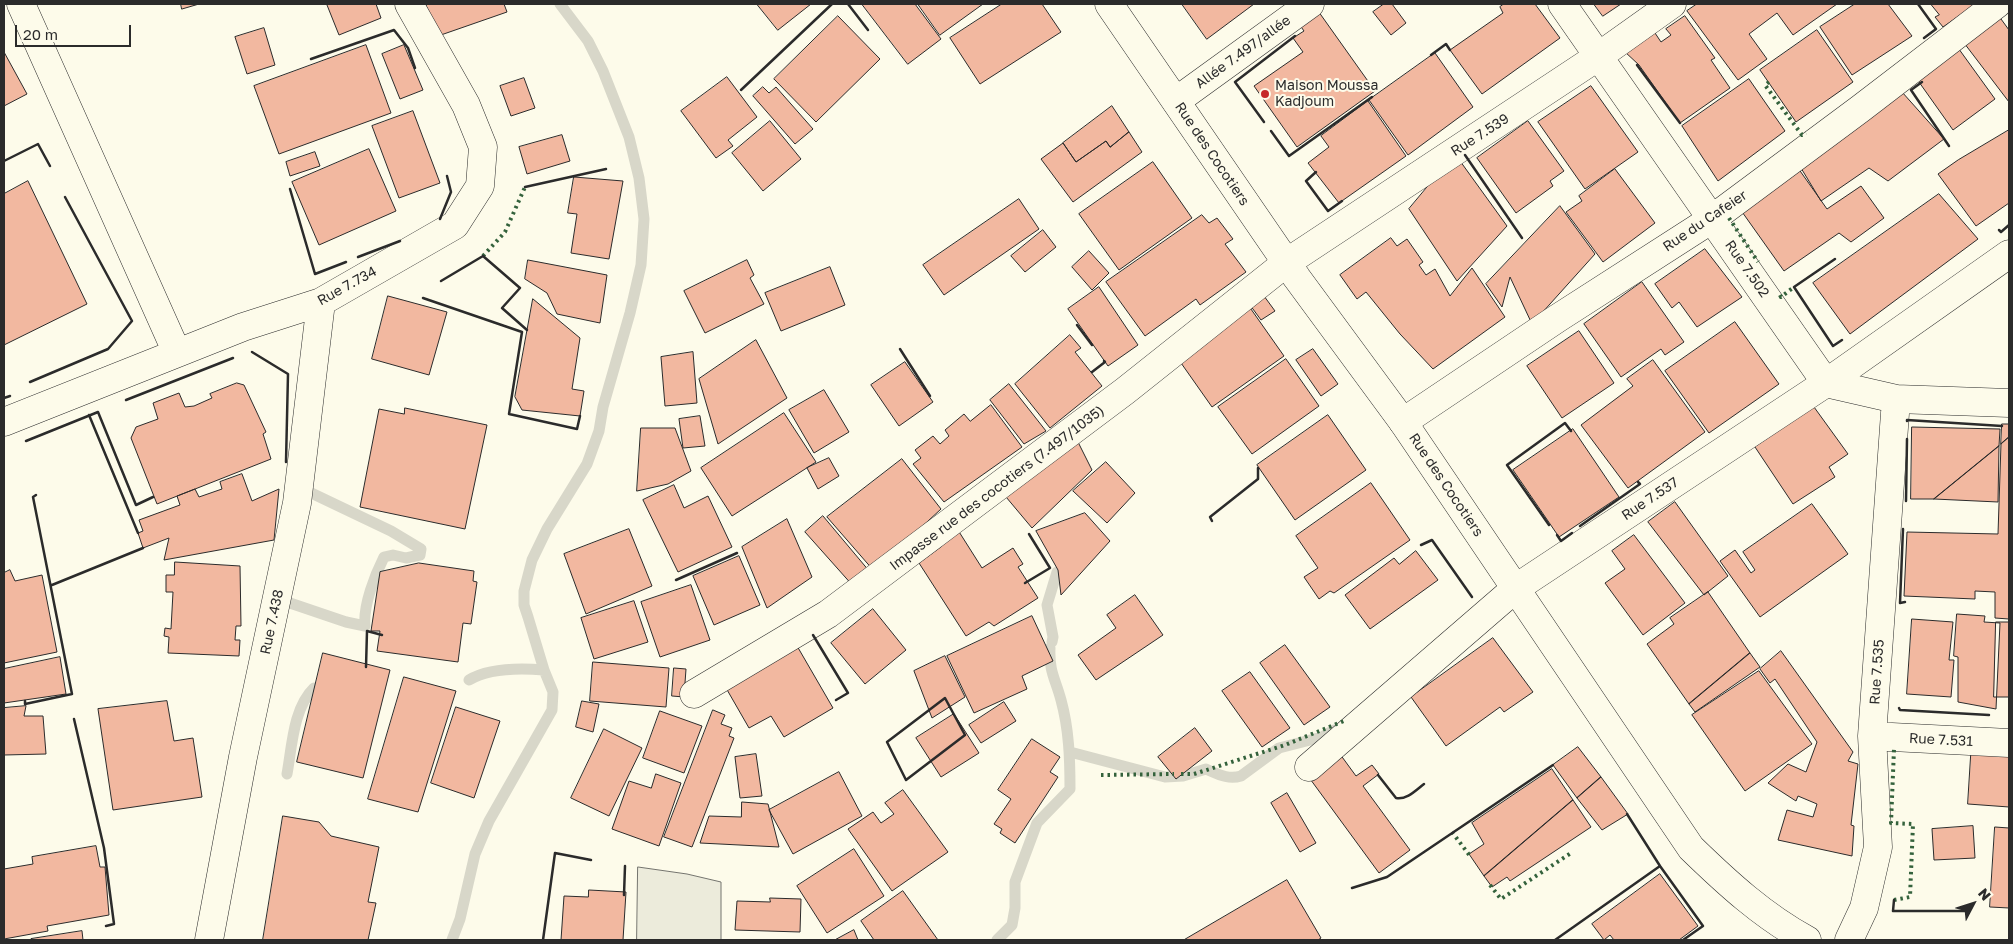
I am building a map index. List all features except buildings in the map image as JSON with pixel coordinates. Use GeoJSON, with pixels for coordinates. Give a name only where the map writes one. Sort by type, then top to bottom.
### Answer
{"type":"FeatureCollection","features":[{"type":"Feature","properties":{"kind":"street"},"geometry":{"type":"LineString","coordinates":[[21,4],[177,354]]}},
{"type":"Feature","properties":{"kind":"street","name":"Rue 7.734"},"geometry":{"type":"LineString","coordinates":[[4,422],[243,328],[321,302],[455,225],[480,186],[483,147],[466,105],[409,4]]}},
{"type":"Feature","properties":{"kind":"street","name":"Rue des Cocotiers"},"geometry":{"type":"LineString","coordinates":[[1109,4],[1286,263],[1403,422],[1691,848],[1742,896],[1784,928],[1808,940]]}},
{"type":"Feature","properties":{"kind":"street","name":"Allée 7.497/allée"},"geometry":{"type":"LineString","coordinates":[[1176,101],[1310,4]]}},
{"type":"Feature","properties":{"kind":"street","name":"Rue 7.502"},"geometry":{"type":"LineString","coordinates":[[1562,4],[1826,383]]}},
{"type":"Feature","properties":{"kind":"street","name":"Rue 7.539"},"geometry":{"type":"LineString","coordinates":[[1286,263],[1599,56],[1672,4]]}},
{"type":"Feature","properties":{"kind":"street","name":"Rue du Cafeier"},"geometry":{"type":"LineString","coordinates":[[1403,422],[1558,318],[1712,219],[1997,4]]}},
{"type":"Feature","properties":{"kind":"street","name":"Rue 7.537"},"geometry":{"type":"LineString","coordinates":[[1310,767],[1516,588],[1826,383],[2009,254]]}},
{"type":"Feature","properties":{"kind":"street","name":"Impasse rue des cocotiers (7.497/1035)"},"geometry":{"type":"LineString","coordinates":[[694,694],[828,614],[1125,391],[1286,263]]}},
{"type":"Feature","properties":{"kind":"street","name":"Rue 7.438"},"geometry":{"type":"LineString","coordinates":[[210,940],[243,757],[297,502],[321,302]]}},
{"type":"Feature","properties":{"kind":"street"},"geometry":{"type":"LineString","coordinates":[[1826,383],[1896,399],[2009,403]]}},
{"type":"Feature","properties":{"kind":"street","name":"Rue 7.535"},"geometry":{"type":"LineString","coordinates":[[1849,940],[1864,908],[1878,846],[1872,736],[1896,399]]}},
{"type":"Feature","properties":{"kind":"street","name":"Rue 7.531"},"geometry":{"type":"LineString","coordinates":[[1872,736],[2009,743]]}},
{"type":"Feature","properties":{"kind":"shaded area"},"geometry":{"type":"Polygon","coordinates":[[[638,867],[687,874],[721,882],[721,940],[637,940],[638,867]]]}},
{"type":"Feature","properties":{"kind":"waterway"},"geometry":{"type":"LineString","coordinates":[[452,940],[460,919],[475,854],[489,821],[552,710],[553,692],[544,670],[524,605],[524,591],[532,560],[547,529],[587,464],[599,431],[603,407],[630,313],[641,265],[644,219],[639,178],[629,137],[603,71],[588,41],[560,4]]}},
{"type":"Feature","properties":{"kind":"waterway"},"geometry":{"type":"LineString","coordinates":[[287,602],[346,622],[365,626],[368,600],[384,557],[393,555],[406,558],[420,555],[421,549],[391,531],[305,490]]}},
{"type":"Feature","properties":{"kind":"waterway"},"geometry":{"type":"LineString","coordinates":[[1052,642],[1053,637],[1047,605],[1057,572]]}},
{"type":"Feature","properties":{"kind":"waterway"},"geometry":{"type":"LineString","coordinates":[[997,940],[1012,925],[1015,908],[1015,882],[1037,823],[1070,789],[1069,755],[1064,711],[1051,669],[1050,648]]}},
{"type":"Feature","properties":{"kind":"waterway"},"geometry":{"type":"LineString","coordinates":[[469,680],[495,671],[515,669],[544,670]]}},
{"type":"Feature","properties":{"kind":"waterway"},"geometry":{"type":"LineString","coordinates":[[287,774],[294,728],[302,706],[314,688],[322,690],[326,695]]}},
{"type":"Feature","properties":{"kind":"waterway"},"geometry":{"type":"LineString","coordinates":[[1070,752],[1165,777],[1183,776],[1206,769],[1223,776],[1236,777],[1241,776],[1279,748],[1322,737],[1334,730]]}},
{"type":"Feature","properties":{"kind":"hedge"},"geometry":{"type":"LineString","coordinates":[[1769,82],[1765,85],[1802,135],[1806,133]]}},
{"type":"Feature","properties":{"kind":"hedge"},"geometry":{"type":"LineString","coordinates":[[483,256],[505,232],[525,187]]}},
{"type":"Feature","properties":{"kind":"hedge"},"geometry":{"type":"LineString","coordinates":[[1729,218],[1758,262]]}},
{"type":"Feature","properties":{"kind":"hedge"},"geometry":{"type":"LineString","coordinates":[[1780,295],[1781,297],[1794,287]]}},
{"type":"Feature","properties":{"kind":"hedge"},"geometry":{"type":"LineString","coordinates":[[1181,774],[1194,774],[1285,745],[1344,721]]}},
{"type":"Feature","properties":{"kind":"hedge"},"geometry":{"type":"LineString","coordinates":[[1894,900],[1910,897],[1913,824],[1891,823],[1894,749],[1896,749]]}},
{"type":"Feature","properties":{"kind":"hedge"},"geometry":{"type":"LineString","coordinates":[[1101,775],[1174,774]]}},
{"type":"Feature","properties":{"kind":"hedge"},"geometry":{"type":"LineString","coordinates":[[1452,832],[1470,856]]}},
{"type":"Feature","properties":{"kind":"hedge"},"geometry":{"type":"LineString","coordinates":[[1490,885],[1501,899],[1571,853]]}},
{"type":"Feature","properties":{"kind":"wall"},"geometry":{"type":"LineString","coordinates":[[741,90],[832,4]]}},
{"type":"Feature","properties":{"kind":"wall"},"geometry":{"type":"LineString","coordinates":[[848,4],[868,30]]}},
{"type":"Feature","properties":{"kind":"wall"},"geometry":{"type":"LineString","coordinates":[[1918,4],[1936,29],[1924,38]]}},
{"type":"Feature","properties":{"kind":"wall"},"geometry":{"type":"LineString","coordinates":[[311,59],[394,30],[408,48],[415,68]]}},
{"type":"Feature","properties":{"kind":"wall"},"geometry":{"type":"LineString","coordinates":[[1264,122],[1235,82],[1295,36]]}},
{"type":"Feature","properties":{"kind":"wall"},"geometry":{"type":"LineString","coordinates":[[1431,55],[1446,44],[1450,50]]}},
{"type":"Feature","properties":{"kind":"wall"},"geometry":{"type":"LineString","coordinates":[[1637,65],[1680,123]]}},
{"type":"Feature","properties":{"kind":"wall"},"geometry":{"type":"LineString","coordinates":[[1922,82],[1911,90],[1949,146]]}},
{"type":"Feature","properties":{"kind":"wall"},"geometry":{"type":"LineString","coordinates":[[1271,131],[1289,156],[1372,97]]}},
{"type":"Feature","properties":{"kind":"wall"},"geometry":{"type":"LineString","coordinates":[[4,161],[38,144],[50,166]]}},
{"type":"Feature","properties":{"kind":"wall"},"geometry":{"type":"LineString","coordinates":[[1465,155],[1522,238]]}},
{"type":"Feature","properties":{"kind":"wall"},"geometry":{"type":"LineString","coordinates":[[525,187],[606,169]]}},
{"type":"Feature","properties":{"kind":"wall"},"geometry":{"type":"LineString","coordinates":[[1316,172],[1306,181],[1328,211],[1342,201]]}},
{"type":"Feature","properties":{"kind":"wall"},"geometry":{"type":"LineString","coordinates":[[440,219],[451,192],[447,176]]}},
{"type":"Feature","properties":{"kind":"wall"},"geometry":{"type":"LineString","coordinates":[[290,189],[315,274],[346,262]]}},
{"type":"Feature","properties":{"kind":"wall"},"geometry":{"type":"LineString","coordinates":[[30,382],[108,349],[132,321],[65,197]]}},
{"type":"Feature","properties":{"kind":"wall"},"geometry":{"type":"LineString","coordinates":[[1999,230],[2001,232],[2009,225]]}},
{"type":"Feature","properties":{"kind":"wall"},"geometry":{"type":"LineString","coordinates":[[358,257],[400,241]]}},
{"type":"Feature","properties":{"kind":"wall"},"geometry":{"type":"LineString","coordinates":[[441,281],[483,256],[520,288],[502,308],[527,330]]}},
{"type":"Feature","properties":{"kind":"wall"},"geometry":{"type":"LineString","coordinates":[[1835,259],[1794,287],[1833,346],[1842,340]]}},
{"type":"Feature","properties":{"kind":"wall"},"geometry":{"type":"LineString","coordinates":[[423,298],[522,332],[509,414],[577,429],[580,416]]}},
{"type":"Feature","properties":{"kind":"wall"},"geometry":{"type":"LineString","coordinates":[[1077,325],[1092,345]]}},
{"type":"Feature","properties":{"kind":"wall"},"geometry":{"type":"LineString","coordinates":[[900,349],[930,396]]}},
{"type":"Feature","properties":{"kind":"wall"},"geometry":{"type":"LineString","coordinates":[[252,352],[288,374],[286,462]]}},
{"type":"Feature","properties":{"kind":"wall"},"geometry":{"type":"LineString","coordinates":[[126,400],[233,358]]}},
{"type":"Feature","properties":{"kind":"wall"},"geometry":{"type":"LineString","coordinates":[[1092,372],[1104,361]]}},
{"type":"Feature","properties":{"kind":"wall"},"geometry":{"type":"LineString","coordinates":[[4,398],[10,396]]}},
{"type":"Feature","properties":{"kind":"wall"},"geometry":{"type":"LineString","coordinates":[[26,441],[98,412],[136,505],[153,497]]}},
{"type":"Feature","properties":{"kind":"wall"},"geometry":{"type":"LineString","coordinates":[[89,415],[138,533]]}},
{"type":"Feature","properties":{"kind":"wall"},"geometry":{"type":"LineString","coordinates":[[1907,421],[2002,426]]}},
{"type":"Feature","properties":{"kind":"wall"},"geometry":{"type":"LineString","coordinates":[[1549,525],[1507,465],[1565,423],[1571,431]]}},
{"type":"Feature","properties":{"kind":"wall"},"geometry":{"type":"LineString","coordinates":[[1906,501],[1907,439]]}},
{"type":"Feature","properties":{"kind":"wall"},"geometry":{"type":"LineString","coordinates":[[1212,521],[1210,517],[1258,479],[1258,468]]}},
{"type":"Feature","properties":{"kind":"wall"},"geometry":{"type":"LineString","coordinates":[[1580,526],[1640,484],[1638,482]]}},
{"type":"Feature","properties":{"kind":"wall"},"geometry":{"type":"LineString","coordinates":[[25,701],[25,704],[72,694],[33,497],[36,495]]}},
{"type":"Feature","properties":{"kind":"wall"},"geometry":{"type":"LineString","coordinates":[[1903,529],[1900,603],[1905,602]]}},
{"type":"Feature","properties":{"kind":"wall"},"geometry":{"type":"LineString","coordinates":[[1557,535],[1561,541],[1572,533]]}},
{"type":"Feature","properties":{"kind":"wall"},"geometry":{"type":"LineString","coordinates":[[1025,583],[1050,568],[1029,534]]}},
{"type":"Feature","properties":{"kind":"wall"},"geometry":{"type":"LineString","coordinates":[[1421,545],[1432,540],[1472,597]]}},
{"type":"Feature","properties":{"kind":"wall"},"geometry":{"type":"LineString","coordinates":[[52,585],[143,548]]}},
{"type":"Feature","properties":{"kind":"wall"},"geometry":{"type":"LineString","coordinates":[[676,580],[737,553]]}},
{"type":"Feature","properties":{"kind":"wall"},"geometry":{"type":"LineString","coordinates":[[366,667],[367,631],[382,635]]}},
{"type":"Feature","properties":{"kind":"wall"},"geometry":{"type":"LineString","coordinates":[[813,635],[848,693],[836,700]]}},
{"type":"Feature","properties":{"kind":"wall"},"geometry":{"type":"LineString","coordinates":[[945,698],[965,735],[906,780],[887,742],[945,698]]}},
{"type":"Feature","properties":{"kind":"wall"},"geometry":{"type":"LineString","coordinates":[[1899,708],[1900,710],[1989,715]]}},
{"type":"Feature","properties":{"kind":"wall"},"geometry":{"type":"LineString","coordinates":[[74,719],[104,848],[114,924],[106,926]]}},
{"type":"Feature","properties":{"kind":"wall"},"geometry":{"type":"LineString","coordinates":[[1352,888],[1387,877],[1553,765]]}},
{"type":"Feature","properties":{"kind":"wall"},"geometry":{"type":"LineString","coordinates":[[1378,775],[1396,798],[1404,798],[1424,784]]}},
{"type":"Feature","properties":{"kind":"wall"},"geometry":{"type":"LineString","coordinates":[[1627,814],[1660,866],[1703,926],[1683,940]]}},
{"type":"Feature","properties":{"kind":"wall"},"geometry":{"type":"LineString","coordinates":[[543,940],[555,853],[591,860]]}},
{"type":"Feature","properties":{"kind":"wall"},"geometry":{"type":"LineString","coordinates":[[624,895],[625,866]]}},
{"type":"Feature","properties":{"kind":"wall"},"geometry":{"type":"LineString","coordinates":[[1555,940],[1660,866]]}},
{"type":"Feature","properties":{"kind":"wall"},"geometry":{"type":"LineString","coordinates":[[1894,900],[1893,911],[1965,911]]}},
{"type":"Feature","properties":{"kind":"place","name":"Maison Moussa Kadjoum"},"geometry":{"type":"Point","coordinates":[1265,94]}}]}
